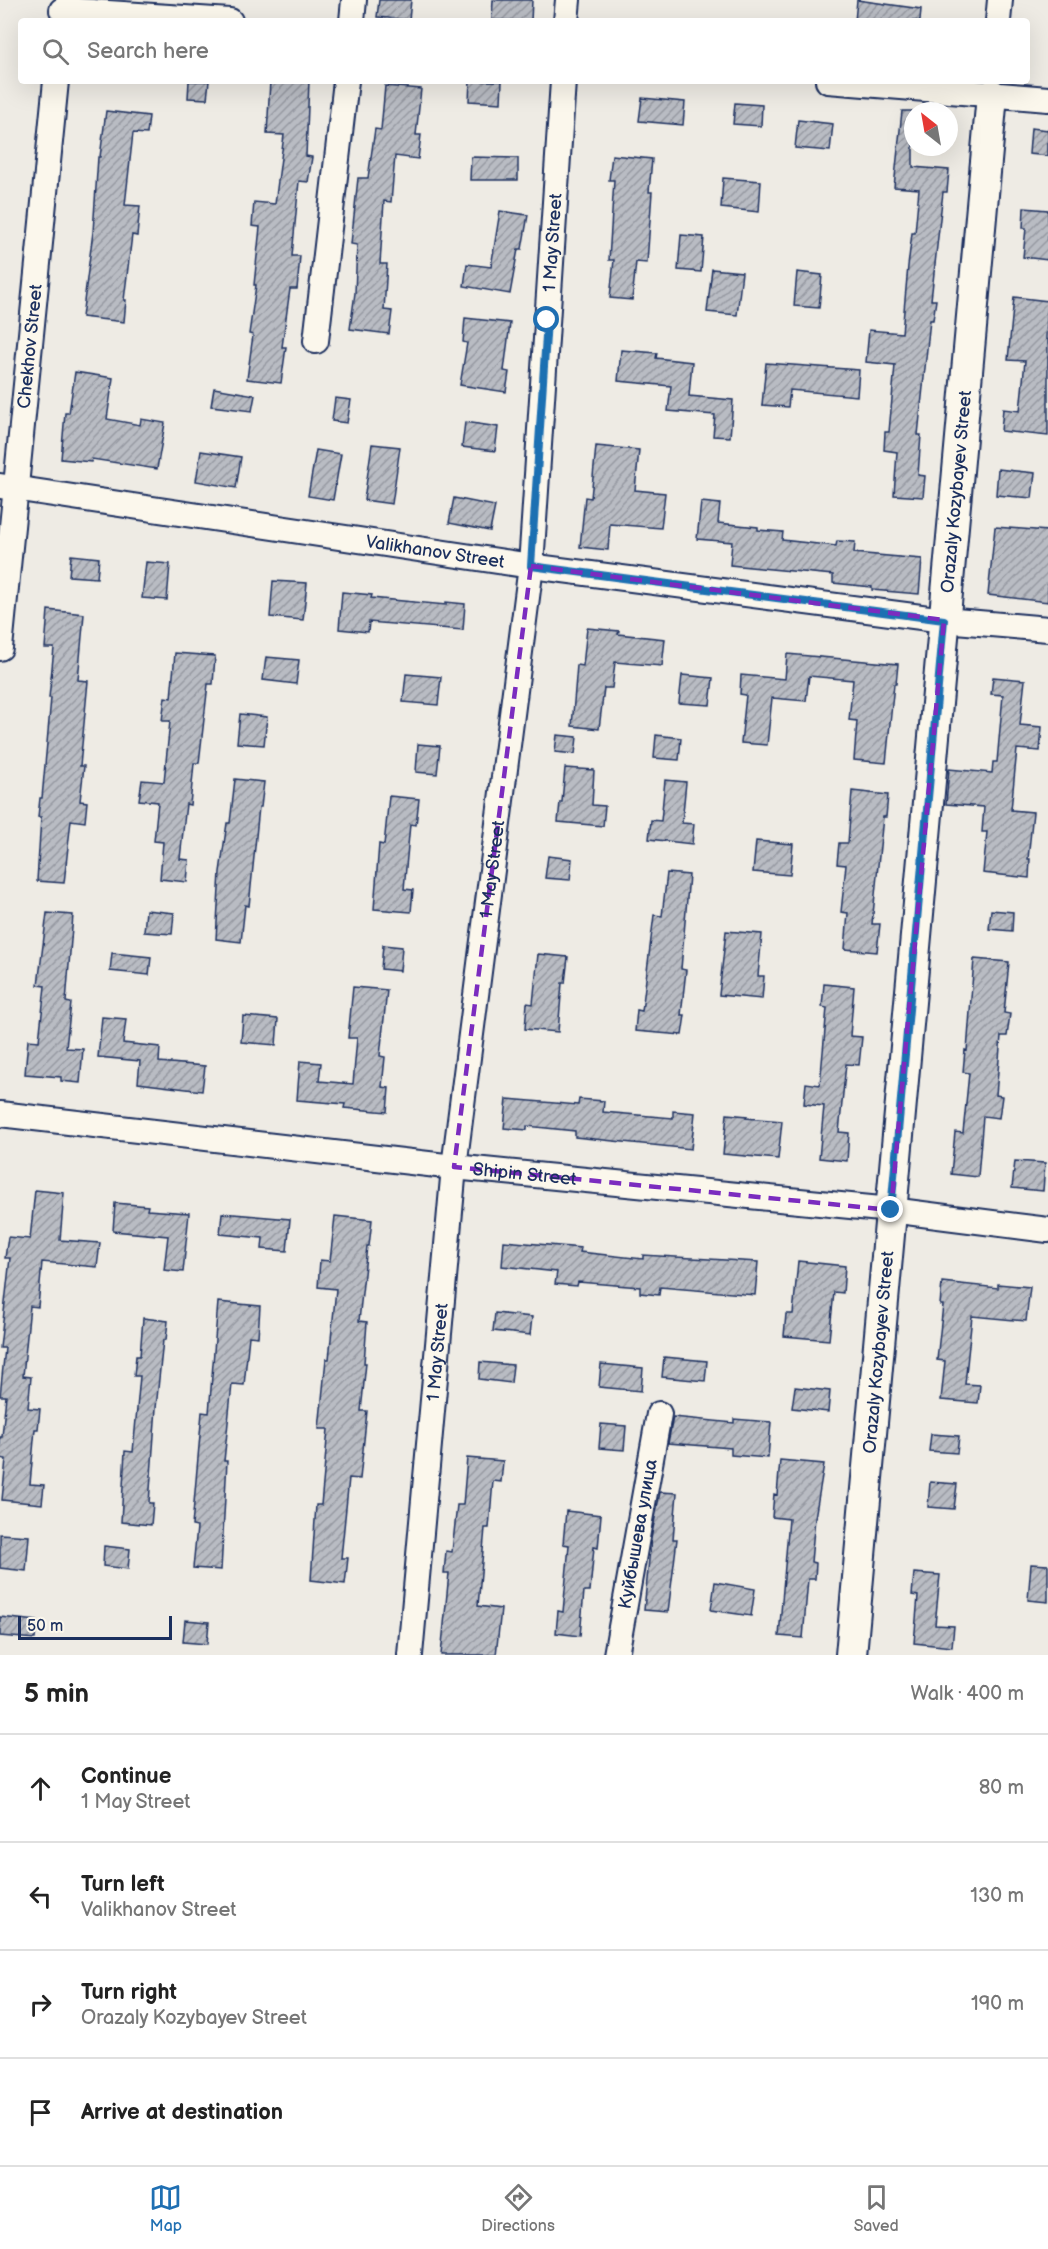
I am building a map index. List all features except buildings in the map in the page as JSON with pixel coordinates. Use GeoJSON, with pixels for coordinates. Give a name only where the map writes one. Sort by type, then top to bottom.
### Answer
{"type":"FeatureCollection","features":[{"type":"Feature","properties":{"kind":"street"},"geometry":{"type":"LineString","coordinates":[[352,18],[354,0]]}},
{"type":"Feature","properties":{"kind":"street"},"geometry":{"type":"LineString","coordinates":[[566,18],[568,0]]}},
{"type":"Feature","properties":{"kind":"street"},"geometry":{"type":"LineString","coordinates":[[998,18],[1000,0]]}},
{"type":"Feature","properties":{"kind":"street"},"geometry":{"type":"LineString","coordinates":[[62,10],[184,18]]}},
{"type":"Feature","properties":{"kind":"street","name":"Chekhov Street"},"geometry":{"type":"LineString","coordinates":[[0,648],[8,487],[56,84]]}},
{"type":"Feature","properties":{"kind":"street"},"geometry":{"type":"LineString","coordinates":[[316,341],[346,84]]}},
{"type":"Feature","properties":{"kind":"street","name":"1 May Street"},"geometry":{"type":"LineString","coordinates":[[410,1655],[454,1167],[531,566],[562,84]]}},
{"type":"Feature","properties":{"kind":"street"},"geometry":{"type":"LineString","coordinates":[[898,84],[992,88],[1048,99]]}},
{"type":"Feature","properties":{"kind":"street","name":"Orazaly Kozybayev Street"},"geometry":{"type":"LineString","coordinates":[[851,1655],[992,88]]}},
{"type":"Feature","properties":{"kind":"street","name":"Valikhanov Street"},"geometry":{"type":"LineString","coordinates":[[8,487],[531,566],[944,620],[1048,629]]}},
{"type":"Feature","properties":{"kind":"street","name":"Shipin Street"},"geometry":{"type":"LineString","coordinates":[[0,1114],[454,1167],[891,1210],[1048,1230]]}},
{"type":"Feature","properties":{"kind":"street","name":"Куйбышева улица"},"geometry":{"type":"LineString","coordinates":[[616,1655],[659,1414]]}},
{"type":"Feature","properties":{"kind":"highlighted area"},"geometry":{"type":"Polygon","coordinates":[[[531,566],[944,620],[891,1210],[454,1167],[531,566]]]}},
{"type":"Feature","properties":{"kind":"route"},"geometry":{"type":"LineString","coordinates":[[547,320],[531,566],[944,620],[891,1210]]}}]}
